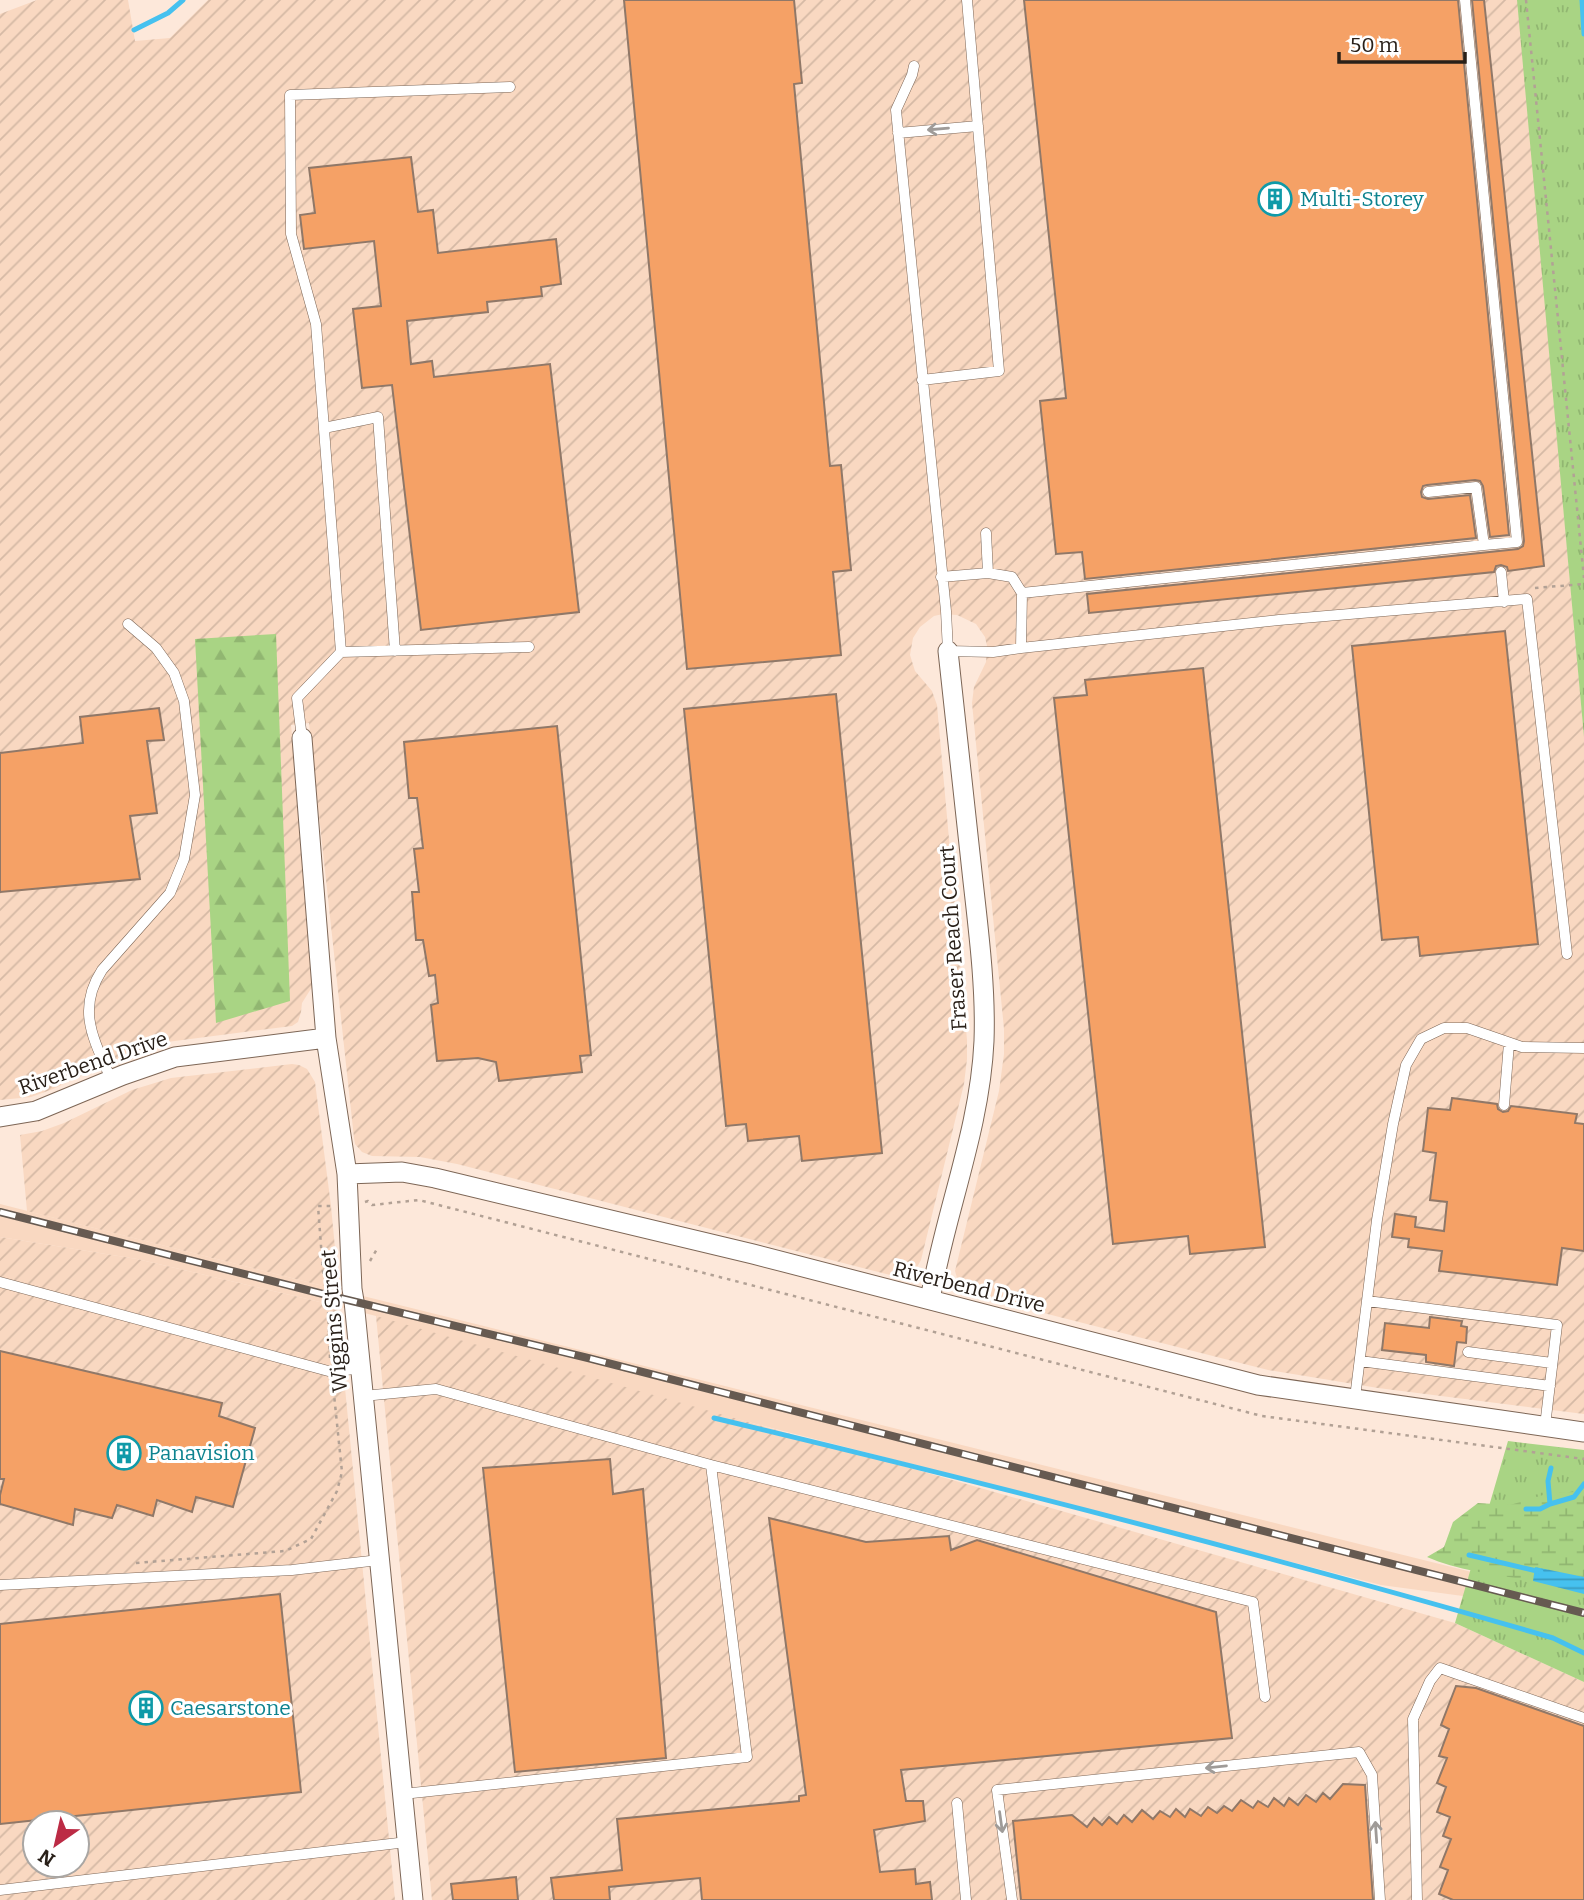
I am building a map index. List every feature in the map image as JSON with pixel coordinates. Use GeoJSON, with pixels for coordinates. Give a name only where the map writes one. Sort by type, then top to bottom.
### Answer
{"type":"FeatureCollection","features":[{"type":"Feature","properties":{"kind":"street","name":"Fraser Reach Court"},"geometry":{"type":"LineString","coordinates":[[930,1300],[973,1121],[984,1042],[984,1001],[975,900],[948,651]]}},
{"type":"Feature","properties":{"kind":"street","name":"Wiggins Street"},"geometry":{"type":"LineString","coordinates":[[302,738],[326,1038],[347,1174],[352,1289],[413,1900]]}},
{"type":"Feature","properties":{"kind":"street","name":"Riverbend Drive"},"geometry":{"type":"LineString","coordinates":[[0,1116],[36,1111],[111,1079],[175,1057],[326,1038]]}},
{"type":"Feature","properties":{"kind":"street","name":"Riverbend Drive"},"geometry":{"type":"LineString","coordinates":[[347,1174],[402,1172],[435,1178],[753,1254],[1258,1385],[1584,1432]]}},
{"type":"Feature","properties":{"kind":"lane"},"geometry":{"type":"LineString","coordinates":[[922,380],[999,371],[967,0]]}},
{"type":"Feature","properties":{"kind":"lane"},"geometry":{"type":"LineString","coordinates":[[1022,593],[1517,542],[1465,0]]}},
{"type":"Feature","properties":{"kind":"lane"},"geometry":{"type":"LineString","coordinates":[[914,66],[896,110],[948,651],[993,652],[1279,620],[1527,599],[1567,954]]}},
{"type":"Feature","properties":{"kind":"lane"},"geometry":{"type":"LineString","coordinates":[[341,652],[316,324],[291,234],[290,95],[510,87]]}},
{"type":"Feature","properties":{"kind":"lane"},"geometry":{"type":"LineString","coordinates":[[898,133],[978,126]]}},
{"type":"Feature","properties":{"kind":"lane"},"geometry":{"type":"LineString","coordinates":[[324,428],[378,417],[395,651]]}},
{"type":"Feature","properties":{"kind":"lane"},"geometry":{"type":"LineString","coordinates":[[1428,492],[1476,487],[1484,545]]}},
{"type":"Feature","properties":{"kind":"lane"},"geometry":{"type":"LineString","coordinates":[[986,533],[989,573]]}},
{"type":"Feature","properties":{"kind":"lane"},"geometry":{"type":"LineString","coordinates":[[1501,572],[1504,602]]}},
{"type":"Feature","properties":{"kind":"lane"},"geometry":{"type":"LineString","coordinates":[[941,577],[989,573],[1012,577],[1022,593],[1021,648]]}},
{"type":"Feature","properties":{"kind":"lane"},"geometry":{"type":"LineString","coordinates":[[111,1079],[91,1034],[89,1014],[94,982],[170,893],[184,859],[195,794],[184,701],[174,673],[156,648],[128,624]]}},
{"type":"Feature","properties":{"kind":"lane"},"geometry":{"type":"LineString","coordinates":[[302,738],[297,698],[341,652],[529,647]]}},
{"type":"Feature","properties":{"kind":"lane"},"geometry":{"type":"LineString","coordinates":[[1355,1398],[1377,1220],[1393,1124],[1406,1065],[1420,1039],[1444,1028],[1467,1028],[1522,1047],[1584,1048]]}},
{"type":"Feature","properties":{"kind":"lane"},"geometry":{"type":"LineString","coordinates":[[1504,1105],[1509,1043]]}},
{"type":"Feature","properties":{"kind":"lane"},"geometry":{"type":"LineString","coordinates":[[0,1282],[332,1372],[360,1368]]}},
{"type":"Feature","properties":{"kind":"lane"},"geometry":{"type":"LineString","coordinates":[[1367,1301],[1557,1325],[1545,1426]]}},
{"type":"Feature","properties":{"kind":"lane"},"geometry":{"type":"LineString","coordinates":[[1468,1352],[1552,1363]]}},
{"type":"Feature","properties":{"kind":"lane"},"geometry":{"type":"LineString","coordinates":[[1360,1362],[1549,1386]]}},
{"type":"Feature","properties":{"kind":"lane"},"geometry":{"type":"LineString","coordinates":[[363,1396],[436,1389],[711,1465],[1253,1602],[1265,1697]]}},
{"type":"Feature","properties":{"kind":"lane"},"geometry":{"type":"LineString","coordinates":[[403,1794],[747,1757],[711,1465]]}},
{"type":"Feature","properties":{"kind":"lane"},"geometry":{"type":"LineString","coordinates":[[0,1585],[292,1570],[379,1560]]}},
{"type":"Feature","properties":{"kind":"lane"},"geometry":{"type":"LineString","coordinates":[[1417,1900],[1413,1719],[1430,1681],[1440,1668],[1584,1718]]}},
{"type":"Feature","properties":{"kind":"lane"},"geometry":{"type":"LineString","coordinates":[[1012,1900],[997,1790],[1359,1752],[1372,1775],[1381,1900]]}},
{"type":"Feature","properties":{"kind":"lane"},"geometry":{"type":"LineString","coordinates":[[957,1803],[966,1900]]}},
{"type":"Feature","properties":{"kind":"lane"},"geometry":{"type":"LineString","coordinates":[[0,1890],[407,1842]]}},
{"type":"Feature","properties":{"kind":"path"},"geometry":{"type":"LineString","coordinates":[[1526,0],[1584,578]]}},
{"type":"Feature","properties":{"kind":"path"},"geometry":{"type":"LineString","coordinates":[[1503,590],[1584,584]]}},
{"type":"Feature","properties":{"kind":"path"},"geometry":{"type":"LineString","coordinates":[[368,1201],[372,1205],[419,1200],[1262,1416],[1584,1459]]}},
{"type":"Feature","properties":{"kind":"path"},"geometry":{"type":"LineString","coordinates":[[126,1564],[285,1551],[311,1539],[337,1491],[342,1472],[318,1206],[331,1206]]}},
{"type":"Feature","properties":{"kind":"shaded area"},"geometry":{"type":"Polygon","coordinates":[[[37,0],[128,0],[135,41],[170,38],[208,0],[1518,0],[1584,736],[1584,1414],[1378,1388],[1268,1370],[973,1295],[959,1285],[955,1271],[999,1091],[1004,1029],[972,703],[974,687],[986,662],[987,646],[985,637],[976,624],[957,615],[934,616],[920,627],[913,638],[910,655],[915,671],[932,691],[937,705],[967,1059],[964,1084],[921,1260],[916,1269],[906,1276],[894,1276],[457,1164],[420,1157],[372,1156],[362,1152],[355,1144],[354,1138],[309,723],[291,725],[317,979],[302,1003],[298,1022],[292,1026],[167,1042],[133,1052],[31,1097],[0,1100],[0,14],[37,0]]]}},
{"type":"Feature","properties":{"kind":"shaded area"},"geometry":{"type":"Polygon","coordinates":[[[292,1064],[307,1069],[315,1082],[339,1290],[27,1211],[20,1135],[64,1123],[132,1090],[171,1078],[292,1064]]]}},
{"type":"Feature","properties":{"kind":"shaded area"},"geometry":{"type":"Polygon","coordinates":[[[0,1204],[1584,1600],[1500,1601],[1381,1585],[477,1352],[376,1316],[337,1306],[137,1259],[0,1237],[0,1204]]]}},
{"type":"Feature","properties":{"kind":"shaded area"},"geometry":{"type":"Polygon","coordinates":[[[0,1237],[137,1259],[337,1306],[395,1900],[0,1900],[0,1237]]]}},
{"type":"Feature","properties":{"kind":"shaded area"},"geometry":{"type":"Polygon","coordinates":[[[376,1316],[1455,1623],[1584,1682],[1584,1900],[432,1900],[376,1316]]]}},
{"type":"Feature","properties":{"kind":"green space"},"geometry":{"type":"Polygon","coordinates":[[[1517,0],[1584,0],[1584,737],[1517,0]]]}},
{"type":"Feature","properties":{"kind":"green space"},"geometry":{"type":"Polygon","coordinates":[[[276,634],[290,1001],[216,1023],[195,639],[276,634]]]}},
{"type":"Feature","properties":{"kind":"green space"},"geometry":{"type":"Polygon","coordinates":[[[1508,1441],[1584,1450],[1584,1682],[1455,1623],[1508,1441]]]}},
{"type":"Feature","properties":{"kind":"green space"},"geometry":{"type":"Polygon","coordinates":[[[1584,1487],[1584,1577],[1535,1567],[1533,1581],[1465,1569],[1427,1557],[1444,1547],[1453,1522],[1478,1503],[1510,1505],[1553,1492],[1567,1493],[1584,1487]]]}},
{"type":"Feature","properties":{"kind":"water"},"geometry":{"type":"Polygon","coordinates":[[[1535,1567],[1584,1577],[1584,1594],[1533,1581],[1535,1567]]]}},
{"type":"Feature","properties":{"kind":"building"},"geometry":{"type":"Polygon","coordinates":[[[624,0],[794,0],[802,83],[794,84],[830,466],[841,465],[851,570],[833,572],[841,655],[687,669],[624,0]]]}},
{"type":"Feature","properties":{"kind":"building","name":"Multi-Storey"},"geometry":{"type":"Polygon","coordinates":[[[1024,0],[1458,0],[1509,535],[1490,537],[1483,486],[1480,481],[1475,480],[1427,485],[1423,486],[1421,492],[1422,497],[1428,499],[1470,495],[1476,538],[1085,579],[1082,552],[1056,554],[1040,401],[1066,398],[1024,0]]]}},
{"type":"Feature","properties":{"kind":"building"},"geometry":{"type":"Polygon","coordinates":[[[1472,0],[1484,0],[1544,566],[1508,571],[1507,567],[1501,565],[1496,566],[1494,572],[1089,613],[1087,594],[1518,549],[1523,546],[1472,0]]]}},
{"type":"Feature","properties":{"kind":"building"},"geometry":{"type":"Polygon","coordinates":[[[411,157],[418,212],[433,210],[438,253],[556,239],[561,284],[541,287],[542,296],[487,302],[488,312],[407,321],[411,364],[432,361],[434,377],[550,364],[579,612],[421,630],[392,385],[362,388],[353,309],[381,306],[374,241],[304,249],[300,215],[315,213],[309,168],[411,157]]]}},
{"type":"Feature","properties":{"kind":"building"},"geometry":{"type":"Polygon","coordinates":[[[1505,631],[1538,944],[1420,956],[1418,937],[1382,940],[1352,646],[1505,631]]]}},
{"type":"Feature","properties":{"kind":"building"},"geometry":{"type":"Polygon","coordinates":[[[1203,668],[1265,1247],[1190,1254],[1188,1236],[1113,1244],[1054,698],[1087,695],[1085,680],[1203,668]]]}},
{"type":"Feature","properties":{"kind":"building"},"geometry":{"type":"Polygon","coordinates":[[[836,694],[882,1153],[802,1161],[799,1136],[748,1141],[746,1124],[726,1126],[684,709],[836,694]]]}},
{"type":"Feature","properties":{"kind":"building"},"geometry":{"type":"Polygon","coordinates":[[[159,708],[164,740],[147,741],[157,813],[130,816],[140,879],[0,892],[0,753],[83,743],[80,717],[159,708]]]}},
{"type":"Feature","properties":{"kind":"building"},"geometry":{"type":"Polygon","coordinates":[[[557,726],[591,1055],[580,1056],[582,1072],[499,1081],[496,1062],[478,1058],[437,1061],[431,1005],[438,1003],[435,975],[429,976],[423,940],[416,940],[412,892],[419,892],[414,849],[423,848],[417,798],[409,798],[404,742],[557,726]]]}},
{"type":"Feature","properties":{"kind":"building"},"geometry":{"type":"Polygon","coordinates":[[[1452,1098],[1497,1104],[1498,1109],[1503,1112],[1508,1111],[1511,1106],[1577,1114],[1575,1123],[1584,1124],[1584,1251],[1562,1248],[1557,1285],[1439,1271],[1442,1251],[1408,1247],[1409,1239],[1392,1237],[1395,1214],[1416,1217],[1415,1227],[1444,1231],[1447,1202],[1430,1200],[1436,1153],[1423,1151],[1428,1108],[1450,1110],[1452,1098]]]}},
{"type":"Feature","properties":{"kind":"building"},"geometry":{"type":"Polygon","coordinates":[[[1430,1317],[1462,1321],[1461,1326],[1467,1327],[1466,1343],[1457,1342],[1454,1366],[1426,1362],[1426,1355],[1382,1350],[1385,1323],[1429,1328],[1430,1317]]]}},
{"type":"Feature","properties":{"kind":"building","name":"Panavision"},"geometry":{"type":"Polygon","coordinates":[[[0,1351],[222,1403],[219,1416],[255,1428],[233,1507],[196,1497],[192,1512],[157,1500],[153,1516],[117,1505],[112,1518],[75,1509],[73,1525],[0,1504],[4,1479],[0,1479],[0,1351]]]}},
{"type":"Feature","properties":{"kind":"building"},"geometry":{"type":"Polygon","coordinates":[[[610,1459],[613,1494],[643,1489],[666,1758],[515,1772],[483,1468],[610,1459]]]}},
{"type":"Feature","properties":{"kind":"building"},"geometry":{"type":"Polygon","coordinates":[[[769,1518],[866,1542],[949,1536],[951,1550],[977,1540],[1216,1612],[1232,1738],[901,1770],[906,1801],[923,1801],[925,1821],[874,1830],[880,1872],[915,1869],[916,1884],[930,1882],[932,1900],[702,1900],[700,1878],[609,1887],[610,1900],[554,1900],[551,1878],[622,1870],[617,1819],[799,1801],[799,1796],[806,1795],[769,1518]]]}},
{"type":"Feature","properties":{"kind":"building","name":"Caesarstone"},"geometry":{"type":"Polygon","coordinates":[[[280,1594],[301,1792],[91,1814],[91,1809],[21,1809],[21,1822],[0,1824],[0,1624],[280,1594]]]}},
{"type":"Feature","properties":{"kind":"building"},"geometry":{"type":"Polygon","coordinates":[[[1456,1686],[1476,1688],[1584,1726],[1584,1900],[1453,1900],[1439,1894],[1448,1870],[1440,1867],[1451,1839],[1443,1836],[1450,1817],[1437,1812],[1446,1787],[1437,1783],[1447,1758],[1439,1756],[1449,1729],[1441,1725],[1456,1686]]]}},
{"type":"Feature","properties":{"kind":"building"},"geometry":{"type":"Polygon","coordinates":[[[1343,1784],[1365,1785],[1373,1900],[1021,1900],[1013,1821],[1072,1815],[1087,1827],[1094,1818],[1102,1825],[1109,1817],[1117,1824],[1124,1815],[1132,1822],[1142,1810],[1153,1819],[1160,1811],[1170,1817],[1176,1809],[1185,1817],[1190,1809],[1201,1816],[1208,1807],[1217,1813],[1224,1806],[1232,1811],[1241,1800],[1253,1808],[1258,1801],[1268,1807],[1274,1798],[1284,1806],[1289,1798],[1298,1805],[1306,1795],[1316,1802],[1323,1793],[1330,1799],[1343,1784]]]}},
{"type":"Feature","properties":{"kind":"building"},"geometry":{"type":"Polygon","coordinates":[[[516,1877],[518,1900],[453,1900],[451,1884],[516,1877]]]}},
{"type":"Feature","properties":{"kind":"waterway"},"geometry":{"type":"LineString","coordinates":[[134,30],[168,13],[183,0]]}},
{"type":"Feature","properties":{"kind":"waterway"},"geometry":{"type":"LineString","coordinates":[[1582,0],[1584,34]]}},
{"type":"Feature","properties":{"kind":"waterway"},"geometry":{"type":"LineString","coordinates":[[714,1418],[1239,1550],[1553,1638],[1584,1653]]}},
{"type":"Feature","properties":{"kind":"waterway"},"geometry":{"type":"LineString","coordinates":[[1550,1504],[1548,1481],[1551,1468]]}},
{"type":"Feature","properties":{"kind":"waterway"},"geometry":{"type":"LineString","coordinates":[[1526,1509],[1540,1509],[1574,1497],[1584,1484]]}},
{"type":"Feature","properties":{"kind":"waterway"},"geometry":{"type":"LineString","coordinates":[[1469,1555],[1541,1572]]}},
{"type":"Feature","properties":{"kind":"railway"},"geometry":{"type":"LineString","coordinates":[[0,1212],[588,1358],[1584,1613]]}},
{"type":"Feature","properties":{"kind":"place","name":"Multi-Storey"},"geometry":{"type":"Point","coordinates":[1275,199]}},
{"type":"Feature","properties":{"kind":"place","name":"Panavision"},"geometry":{"type":"Point","coordinates":[124,1453]}},
{"type":"Feature","properties":{"kind":"place","name":"Caesarstone"},"geometry":{"type":"Point","coordinates":[146,1708]}}]}
